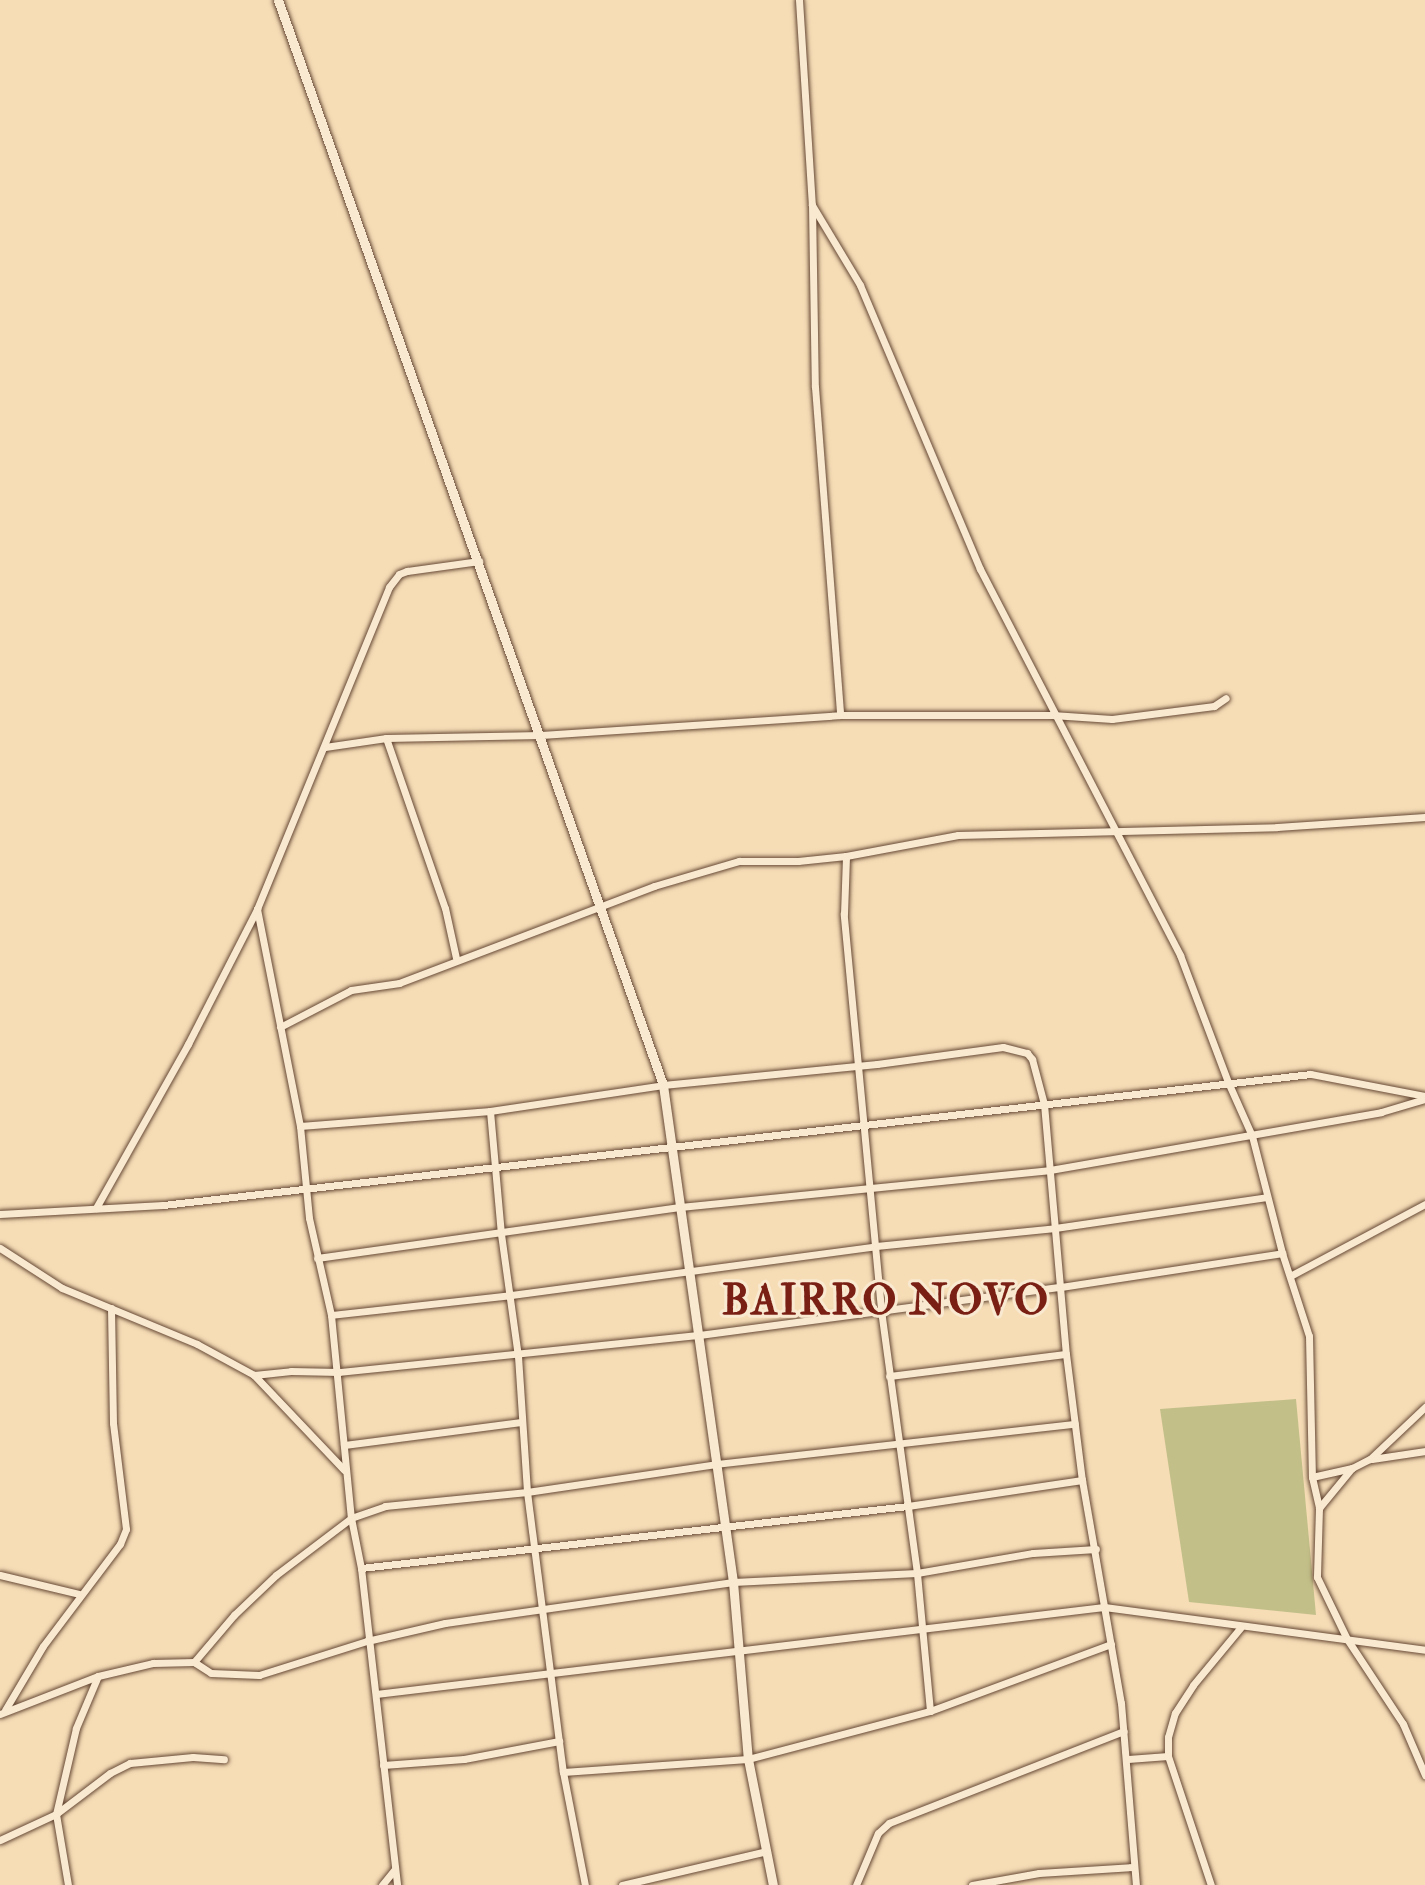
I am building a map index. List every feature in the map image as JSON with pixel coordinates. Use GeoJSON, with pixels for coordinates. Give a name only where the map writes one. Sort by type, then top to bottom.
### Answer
{"type":"FeatureCollection","features":[{"type":"Feature","properties":{"kind":"street"},"geometry":{"type":"LineString","coordinates":[[278,0],[663,1085],[733,1582],[748,1759],[773,1885]]}},
{"type":"Feature","properties":{"kind":"street"},"geometry":{"type":"LineString","coordinates":[[799,0],[812,205],[816,403],[840,715]]}},
{"type":"Feature","properties":{"kind":"street"},"geometry":{"type":"LineString","coordinates":[[812,205],[860,285],[980,569],[1052,715],[1118,830],[1180,955],[1252,1136],[1282,1253],[1292,1275],[1309,1336],[1312,1477],[1319,1508],[1317,1577],[1347,1639],[1403,1724],[1425,1775]]}},
{"type":"Feature","properties":{"kind":"street"},"geometry":{"type":"LineString","coordinates":[[96,1208],[181,1057],[257,909],[394,579],[407,571],[479,561]]}},
{"type":"Feature","properties":{"kind":"street"},"geometry":{"type":"LineString","coordinates":[[325,747],[386,738],[541,735],[840,715],[1052,715],[1112,719],[1214,706],[1226,698]]}},
{"type":"Feature","properties":{"kind":"street"},"geometry":{"type":"LineString","coordinates":[[386,738],[445,908],[456,958]]}},
{"type":"Feature","properties":{"kind":"street"},"geometry":{"type":"LineString","coordinates":[[280,1027],[351,990],[399,983],[456,958],[681,877],[739,861],[798,861],[846,856],[958,835],[1277,827],[1425,817]]}},
{"type":"Feature","properties":{"kind":"street"},"geometry":{"type":"LineString","coordinates":[[846,856],[844,914],[867,1125],[881,1309],[917,1573],[930,1711]]}},
{"type":"Feature","properties":{"kind":"street"},"geometry":{"type":"LineString","coordinates":[[257,909],[300,1126],[305,1188],[317,1258],[331,1315],[339,1372],[345,1471],[361,1568],[397,1885]]}},
{"type":"Feature","properties":{"kind":"street"},"geometry":{"type":"LineString","coordinates":[[300,1126],[490,1111],[663,1085],[1003,1047],[1019,1049],[1032,1059],[1044,1104],[1066,1354],[1082,1480],[1096,1549],[1128,1759],[1136,1885]]}},
{"type":"Feature","properties":{"kind":"street"},"geometry":{"type":"LineString","coordinates":[[0,1214],[163,1205],[494,1169],[673,1144],[1311,1074],[1425,1097]]}},
{"type":"Feature","properties":{"kind":"street"},"geometry":{"type":"LineString","coordinates":[[317,1258],[681,1207],[1050,1170],[1381,1112],[1425,1097]]}},
{"type":"Feature","properties":{"kind":"street"},"geometry":{"type":"LineString","coordinates":[[490,1111],[501,1234],[518,1356],[527,1492],[544,1611],[549,1673],[563,1772],[585,1885]]}},
{"type":"Feature","properties":{"kind":"street"},"geometry":{"type":"LineString","coordinates":[[331,1315],[511,1295],[876,1246],[1055,1228],[1267,1197]]}},
{"type":"Feature","properties":{"kind":"street"},"geometry":{"type":"LineString","coordinates":[[1292,1275],[1425,1204]]}},
{"type":"Feature","properties":{"kind":"street"},"geometry":{"type":"LineString","coordinates":[[0,1248],[62,1288],[197,1344],[254,1375],[345,1471]]}},
{"type":"Feature","properties":{"kind":"street"},"geometry":{"type":"LineString","coordinates":[[254,1375],[291,1371],[339,1372],[518,1356],[699,1335],[1061,1287],[1282,1253]]}},
{"type":"Feature","properties":{"kind":"street"},"geometry":{"type":"LineString","coordinates":[[3,1712],[43,1646],[79,1594],[120,1544],[126,1529],[113,1423],[111,1308]]}},
{"type":"Feature","properties":{"kind":"street"},"geometry":{"type":"LineString","coordinates":[[889,1376],[1066,1354]]}},
{"type":"Feature","properties":{"kind":"street"},"geometry":{"type":"LineString","coordinates":[[1312,1477],[1352,1468],[1370,1459],[1425,1407]]}},
{"type":"Feature","properties":{"kind":"street"},"geometry":{"type":"LineString","coordinates":[[344,1445],[522,1422]]}},
{"type":"Feature","properties":{"kind":"street"},"geometry":{"type":"LineString","coordinates":[[194,1662],[255,1593],[351,1518],[385,1506],[527,1492],[716,1464],[1075,1424]]}},
{"type":"Feature","properties":{"kind":"street"},"geometry":{"type":"LineString","coordinates":[[1370,1459],[1425,1451]]}},
{"type":"Feature","properties":{"kind":"street"},"geometry":{"type":"LineString","coordinates":[[1319,1508],[1352,1468]]}},
{"type":"Feature","properties":{"kind":"street"},"geometry":{"type":"LineString","coordinates":[[361,1568],[908,1506],[1082,1480]]}},
{"type":"Feature","properties":{"kind":"street"},"geometry":{"type":"LineString","coordinates":[[3,1712],[98,1676],[153,1663],[194,1662],[211,1673],[259,1675],[367,1641],[445,1623],[733,1582],[917,1573],[1033,1553],[1096,1549]]}},
{"type":"Feature","properties":{"kind":"street"},"geometry":{"type":"LineString","coordinates":[[0,1575],[79,1594]]}},
{"type":"Feature","properties":{"kind":"street"},"geometry":{"type":"LineString","coordinates":[[376,1694],[1104,1607],[1425,1650]]}},
{"type":"Feature","properties":{"kind":"street"},"geometry":{"type":"LineString","coordinates":[[1211,1885],[1168,1756],[1168,1737],[1175,1713],[1193,1685],[1241,1627]]}},
{"type":"Feature","properties":{"kind":"street"},"geometry":{"type":"LineString","coordinates":[[563,1772],[748,1759],[930,1711],[1111,1644]]}},
{"type":"Feature","properties":{"kind":"street"},"geometry":{"type":"LineString","coordinates":[[68,1885],[56,1814],[76,1728],[98,1676]]}},
{"type":"Feature","properties":{"kind":"street"},"geometry":{"type":"LineString","coordinates":[[856,1885],[878,1833],[889,1823],[1124,1731]]}},
{"type":"Feature","properties":{"kind":"street"},"geometry":{"type":"LineString","coordinates":[[383,1765],[464,1759],[559,1741]]}},
{"type":"Feature","properties":{"kind":"street"},"geometry":{"type":"LineString","coordinates":[[1128,1759],[1168,1756]]}},
{"type":"Feature","properties":{"kind":"street"},"geometry":{"type":"LineString","coordinates":[[0,1840],[56,1814],[110,1773],[130,1763],[180,1757],[224,1759]]}},
{"type":"Feature","properties":{"kind":"street"},"geometry":{"type":"LineString","coordinates":[[622,1885],[767,1851]]}},
{"type":"Feature","properties":{"kind":"street"},"geometry":{"type":"LineString","coordinates":[[972,1885],[1039,1873],[1133,1867]]}},
{"type":"Feature","properties":{"kind":"street"},"geometry":{"type":"LineString","coordinates":[[382,1885],[394,1870]]}},
{"type":"Feature","properties":{"kind":"shaded area"},"geometry":{"type":"Polygon","coordinates":[[[1296,1399],[1316,1615],[1189,1602],[1160,1409],[1296,1399]]]}},
{"type":"Feature","properties":{"kind":"district","name":"BAIRRO NOVO"},"geometry":{"type":"Point","coordinates":[886,1301]}}]}
